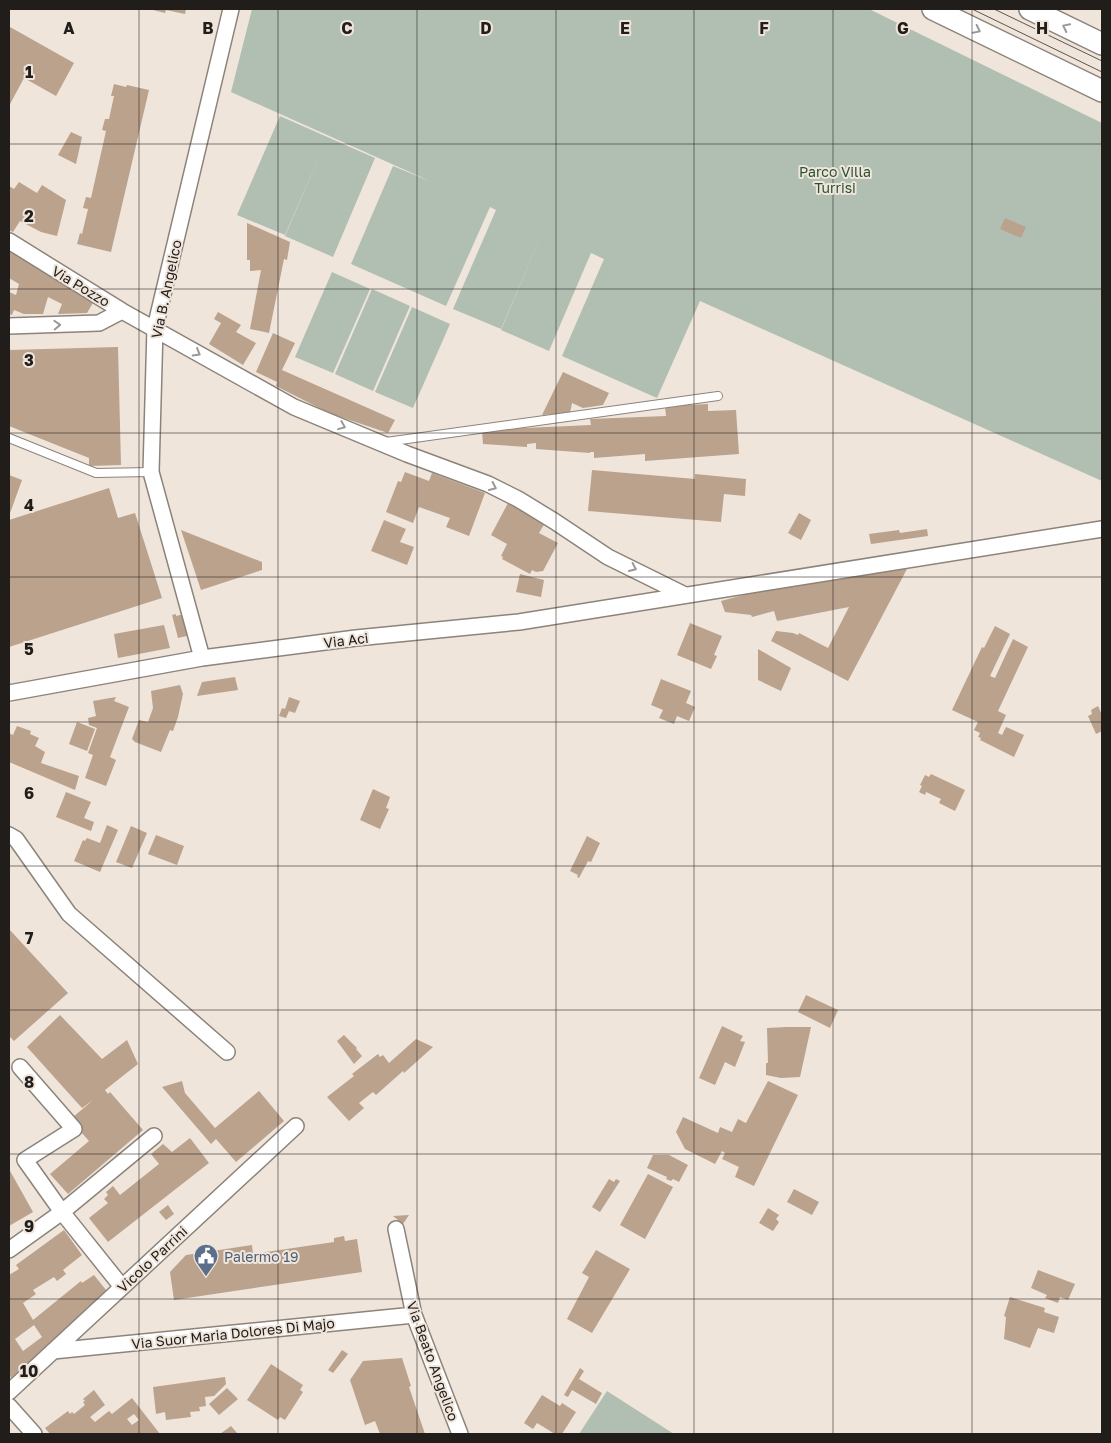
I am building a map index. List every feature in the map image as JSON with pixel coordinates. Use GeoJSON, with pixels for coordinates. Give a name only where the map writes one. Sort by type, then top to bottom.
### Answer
{"type":"FeatureCollection","features":[{"type":"Feature","properties":{"kind":"street","name":"Via B. Angelico"},"geometry":{"type":"LineString","coordinates":[[202,658],[152,472],[155,328],[230,9]]}},
{"type":"Feature","properties":{"kind":"street"},"geometry":{"type":"LineString","coordinates":[[933,9],[1102,91]]}},
{"type":"Feature","properties":{"kind":"street"},"geometry":{"type":"LineString","coordinates":[[1030,9],[1102,44]]}},
{"type":"Feature","properties":{"kind":"street","name":"Via Pozzo"},"geometry":{"type":"LineString","coordinates":[[9,241],[122,311],[294,407],[407,454],[488,484],[518,499],[608,557],[685,595]]}},
{"type":"Feature","properties":{"kind":"street"},"geometry":{"type":"LineString","coordinates":[[9,326],[99,323],[122,311]]}},
{"type":"Feature","properties":{"kind":"street","name":"Via Aci"},"geometry":{"type":"LineString","coordinates":[[9,693],[202,658],[356,638],[519,622],[1102,529]]}},
{"type":"Feature","properties":{"kind":"street"},"geometry":{"type":"LineString","coordinates":[[9,836],[16,839],[69,914],[227,1052]]}},
{"type":"Feature","properties":{"kind":"street"},"geometry":{"type":"LineString","coordinates":[[20,1067],[74,1129],[25,1160],[62,1212],[122,1287]]}},
{"type":"Feature","properties":{"kind":"street","name":"Vicolo Parrini"},"geometry":{"type":"LineString","coordinates":[[9,1392],[296,1126]]}},
{"type":"Feature","properties":{"kind":"street"},"geometry":{"type":"LineString","coordinates":[[9,1250],[62,1212],[154,1136]]}},
{"type":"Feature","properties":{"kind":"street","name":"Via Beato Angelico"},"geometry":{"type":"LineString","coordinates":[[396,1229],[414,1315],[460,1434]]}},
{"type":"Feature","properties":{"kind":"street","name":"Via Suor Maria Dolores Di Majo"},"geometry":{"type":"LineString","coordinates":[[53,1352],[414,1315]]}},
{"type":"Feature","properties":{"kind":"street"},"geometry":{"type":"LineString","coordinates":[[9,1406],[34,1434]]}},
{"type":"Feature","properties":{"kind":"lane"},"geometry":{"type":"LineString","coordinates":[[382,443],[718,396]]}},
{"type":"Feature","properties":{"kind":"lane"},"geometry":{"type":"LineString","coordinates":[[9,438],[96,473],[152,472]]}},
{"type":"Feature","properties":{"kind":"green space","name":"Parco Villa Turrisi"},"geometry":{"type":"Polygon","coordinates":[[[252,9],[869,9],[1102,123],[1102,481],[700,301],[657,398],[562,356],[604,259],[591,253],[549,351],[501,330],[543,231],[501,329],[453,309],[496,210],[490,207],[446,306],[351,264],[393,166],[432,182],[231,92],[252,9]]]}},
{"type":"Feature","properties":{"kind":"green space"},"geometry":{"type":"Polygon","coordinates":[[[280,116],[375,158],[333,257],[285,236],[322,150],[285,235],[237,215],[280,116]]]}},
{"type":"Feature","properties":{"kind":"green space"},"geometry":{"type":"Polygon","coordinates":[[[332,272],[370,289],[333,373],[295,357],[332,272]]]}},
{"type":"Feature","properties":{"kind":"green space"},"geometry":{"type":"Polygon","coordinates":[[[372,289],[410,306],[373,391],[335,374],[372,289]]]}},
{"type":"Feature","properties":{"kind":"green space"},"geometry":{"type":"Polygon","coordinates":[[[412,307],[450,324],[413,408],[375,392],[412,307]]]}},
{"type":"Feature","properties":{"kind":"green space"},"geometry":{"type":"Polygon","coordinates":[[[607,1391],[674,1434],[579,1434],[607,1391]]]}},
{"type":"Feature","properties":{"kind":"building"},"geometry":{"type":"Polygon","coordinates":[[[149,9],[186,9],[185,14],[166,10],[165,13],[149,9]]]}},
{"type":"Feature","properties":{"kind":"building"},"geometry":{"type":"Polygon","coordinates":[[[10,27],[74,63],[56,96],[24,78],[9,106],[10,27]]]}},
{"type":"Feature","properties":{"kind":"building"},"geometry":{"type":"Polygon","coordinates":[[[114,84],[149,90],[111,252],[77,244],[80,233],[82,234],[88,209],[83,208],[86,197],[91,198],[106,131],[102,130],[105,119],[109,119],[114,96],[111,96],[114,84]]]}},
{"type":"Feature","properties":{"kind":"building"},"geometry":{"type":"Polygon","coordinates":[[[71,132],[82,137],[76,164],[58,155],[71,132]]]}},
{"type":"Feature","properties":{"kind":"building"},"geometry":{"type":"Polygon","coordinates":[[[19,182],[37,193],[42,185],[66,200],[57,236],[41,232],[20,221],[13,232],[9,230],[9,186],[14,189],[19,182]]]}},
{"type":"Feature","properties":{"kind":"building"},"geometry":{"type":"Polygon","coordinates":[[[1005,218],[1026,227],[1021,238],[1000,229],[1005,218]]]}},
{"type":"Feature","properties":{"kind":"building"},"geometry":{"type":"Polygon","coordinates":[[[247,223],[290,242],[287,260],[284,259],[269,333],[250,329],[261,270],[250,271],[250,260],[247,260],[247,223]]]}},
{"type":"Feature","properties":{"kind":"building"},"geometry":{"type":"Polygon","coordinates":[[[9,250],[94,301],[87,313],[58,314],[62,304],[48,297],[43,314],[24,314],[14,310],[12,315],[9,314],[9,292],[16,295],[19,284],[9,278],[9,250]]]}},
{"type":"Feature","properties":{"kind":"building"},"geometry":{"type":"Polygon","coordinates":[[[218,312],[241,325],[236,332],[256,343],[243,365],[209,344],[221,323],[214,319],[218,312]]]}},
{"type":"Feature","properties":{"kind":"building"},"geometry":{"type":"Polygon","coordinates":[[[273,333],[295,343],[282,370],[395,420],[388,433],[329,413],[276,386],[277,382],[256,372],[273,333]]]}},
{"type":"Feature","properties":{"kind":"building"},"geometry":{"type":"Polygon","coordinates":[[[118,347],[121,465],[89,466],[89,458],[9,426],[9,350],[118,347]]]}},
{"type":"Feature","properties":{"kind":"building"},"geometry":{"type":"Polygon","coordinates":[[[563,372],[609,393],[603,405],[583,408],[572,403],[570,413],[542,415],[563,372]]]}},
{"type":"Feature","properties":{"kind":"building"},"geometry":{"type":"Polygon","coordinates":[[[708,404],[708,411],[736,410],[739,454],[645,461],[645,454],[594,458],[594,452],[536,449],[536,443],[527,444],[527,447],[483,444],[482,430],[591,425],[590,419],[666,416],[665,406],[708,404]]]}},
{"type":"Feature","properties":{"kind":"building"},"geometry":{"type":"Polygon","coordinates":[[[592,470],[695,479],[695,474],[746,479],[745,496],[724,494],[721,522],[588,511],[592,470]]]}},
{"type":"Feature","properties":{"kind":"building"},"geometry":{"type":"Polygon","coordinates":[[[405,472],[429,481],[432,473],[485,493],[469,536],[446,527],[450,518],[419,507],[413,523],[386,512],[398,481],[401,482],[405,472]]]}},
{"type":"Feature","properties":{"kind":"building"},"geometry":{"type":"Polygon","coordinates":[[[9,475],[22,480],[9,516],[9,475]]]}},
{"type":"Feature","properties":{"kind":"building"},"geometry":{"type":"Polygon","coordinates":[[[109,488],[118,518],[135,513],[162,598],[9,647],[9,520],[109,488]]]}},
{"type":"Feature","properties":{"kind":"building"},"geometry":{"type":"Polygon","coordinates":[[[508,503],[545,523],[539,533],[558,543],[543,571],[536,572],[532,570],[530,574],[502,559],[503,557],[501,556],[507,544],[491,535],[508,503]]]}},
{"type":"Feature","properties":{"kind":"building"},"geometry":{"type":"Polygon","coordinates":[[[799,513],[811,520],[801,540],[788,533],[799,513]]]}},
{"type":"Feature","properties":{"kind":"building"},"geometry":{"type":"Polygon","coordinates":[[[384,520],[406,529],[400,542],[414,547],[407,565],[371,551],[384,520]]]}},
{"type":"Feature","properties":{"kind":"building"},"geometry":{"type":"Polygon","coordinates":[[[927,529],[928,536],[871,544],[869,534],[899,530],[900,533],[927,529]]]}},
{"type":"Feature","properties":{"kind":"building"},"geometry":{"type":"Polygon","coordinates":[[[181,530],[262,562],[262,570],[201,590],[181,530]]]}},
{"type":"Feature","properties":{"kind":"building"},"geometry":{"type":"Polygon","coordinates":[[[908,567],[848,681],[771,641],[776,631],[798,635],[799,633],[828,648],[849,607],[777,621],[774,611],[752,617],[751,615],[725,612],[721,601],[747,594],[908,567]]]}},
{"type":"Feature","properties":{"kind":"building"},"geometry":{"type":"Polygon","coordinates":[[[520,574],[544,580],[541,597],[516,592],[520,574]]]}},
{"type":"Feature","properties":{"kind":"building"},"geometry":{"type":"Polygon","coordinates":[[[176,614],[176,616],[184,614],[191,635],[178,638],[172,615],[176,614]]]}},
{"type":"Feature","properties":{"kind":"building"},"geometry":{"type":"Polygon","coordinates":[[[690,623],[722,636],[714,655],[717,656],[711,669],[677,655],[690,623]]]}},
{"type":"Feature","properties":{"kind":"building"},"geometry":{"type":"Polygon","coordinates":[[[164,625],[170,648],[118,658],[114,634],[164,625]]]}},
{"type":"Feature","properties":{"kind":"building"},"geometry":{"type":"Polygon","coordinates":[[[995,626],[1010,634],[990,676],[995,678],[1013,639],[1028,647],[998,711],[1006,715],[998,733],[1002,735],[1006,727],[1024,735],[1014,757],[980,740],[981,738],[978,737],[980,733],[974,730],[978,722],[952,710],[982,647],[984,648],[995,626]]]}},
{"type":"Feature","properties":{"kind":"building"},"geometry":{"type":"Polygon","coordinates":[[[758,649],[791,668],[781,691],[758,680],[758,649]]]}},
{"type":"Feature","properties":{"kind":"building"},"geometry":{"type":"Polygon","coordinates":[[[235,677],[238,690],[197,696],[202,682],[235,677]]]}},
{"type":"Feature","properties":{"kind":"building"},"geometry":{"type":"Polygon","coordinates":[[[661,679],[691,691],[686,703],[695,707],[689,721],[677,716],[674,724],[659,718],[663,710],[651,705],[661,679]]]}},
{"type":"Feature","properties":{"kind":"building"},"geometry":{"type":"Polygon","coordinates":[[[180,685],[183,694],[178,717],[173,731],[170,730],[161,752],[135,742],[132,739],[139,720],[148,722],[153,708],[151,691],[180,685]]]}},
{"type":"Feature","properties":{"kind":"building"},"geometry":{"type":"Polygon","coordinates":[[[116,697],[114,701],[129,707],[110,757],[116,760],[106,786],[85,778],[93,755],[88,753],[97,728],[89,725],[88,718],[96,716],[93,701],[116,697]]]}},
{"type":"Feature","properties":{"kind":"building"},"geometry":{"type":"Polygon","coordinates":[[[289,697],[300,701],[295,713],[289,711],[286,718],[279,716],[282,708],[285,709],[289,697]]]}},
{"type":"Feature","properties":{"kind":"building"},"geometry":{"type":"Polygon","coordinates":[[[1098,706],[1102,715],[1102,731],[1096,734],[1088,716],[1092,714],[1091,710],[1098,706]]]}},
{"type":"Feature","properties":{"kind":"building"},"geometry":{"type":"Polygon","coordinates":[[[77,722],[95,729],[87,751],[69,744],[77,722]]]}},
{"type":"Feature","properties":{"kind":"building"},"geometry":{"type":"Polygon","coordinates":[[[17,726],[31,731],[30,734],[39,738],[35,746],[45,752],[41,763],[79,776],[75,790],[9,762],[9,733],[13,735],[17,726]]]}},
{"type":"Feature","properties":{"kind":"building"},"geometry":{"type":"Polygon","coordinates":[[[931,774],[965,790],[955,811],[939,803],[941,799],[926,792],[925,795],[919,792],[925,775],[929,777],[931,774]]]}},
{"type":"Feature","properties":{"kind":"building"},"geometry":{"type":"Polygon","coordinates":[[[373,789],[390,797],[386,808],[389,809],[380,829],[360,820],[373,789]]]}},
{"type":"Feature","properties":{"kind":"building"},"geometry":{"type":"Polygon","coordinates":[[[66,792],[91,802],[84,818],[94,822],[91,831],[56,817],[66,792]]]}},
{"type":"Feature","properties":{"kind":"building"},"geometry":{"type":"Polygon","coordinates":[[[107,825],[118,830],[100,872],[74,861],[83,840],[85,841],[87,838],[100,843],[107,825]]]}},
{"type":"Feature","properties":{"kind":"building"},"geometry":{"type":"Polygon","coordinates":[[[131,826],[147,833],[132,868],[116,862],[131,826]]]}},
{"type":"Feature","properties":{"kind":"building"},"geometry":{"type":"Polygon","coordinates":[[[156,835],[184,846],[177,865],[148,854],[156,835]]]}},
{"type":"Feature","properties":{"kind":"building"},"geometry":{"type":"Polygon","coordinates":[[[587,836],[600,843],[591,862],[588,861],[579,878],[577,877],[578,875],[570,871],[587,836]]]}},
{"type":"Feature","properties":{"kind":"building"},"geometry":{"type":"Polygon","coordinates":[[[9,929],[68,993],[14,1041],[9,1036],[9,929]]]}},
{"type":"Feature","properties":{"kind":"building"},"geometry":{"type":"Polygon","coordinates":[[[806,995],[838,1010],[830,1028],[798,1012],[806,995]]]}},
{"type":"Feature","properties":{"kind":"building"},"geometry":{"type":"Polygon","coordinates":[[[60,1015],[102,1059],[127,1040],[138,1064],[105,1090],[108,1094],[110,1092],[143,1130],[68,1194],[50,1174],[89,1141],[72,1122],[72,1118],[93,1100],[82,1108],[27,1047],[60,1015]]]}},
{"type":"Feature","properties":{"kind":"building"},"geometry":{"type":"Polygon","coordinates":[[[722,1026],[743,1036],[740,1041],[745,1042],[735,1067],[725,1062],[715,1085],[699,1078],[722,1026]]]}},
{"type":"Feature","properties":{"kind":"building"},"geometry":{"type":"Polygon","coordinates":[[[811,1027],[800,1077],[781,1078],[766,1075],[766,1063],[768,1063],[767,1028],[811,1027]]]}},
{"type":"Feature","properties":{"kind":"building"},"geometry":{"type":"Polygon","coordinates":[[[344,1035],[362,1056],[354,1064],[337,1041],[344,1035]]]}},
{"type":"Feature","properties":{"kind":"building"},"geometry":{"type":"Polygon","coordinates":[[[416,1039],[433,1047],[376,1095],[373,1092],[359,1103],[364,1108],[349,1121],[327,1097],[378,1054],[380,1057],[383,1055],[389,1063],[416,1039]]]}},
{"type":"Feature","properties":{"kind":"building"},"geometry":{"type":"Polygon","coordinates":[[[182,1081],[185,1093],[215,1128],[259,1091],[284,1121],[236,1162],[216,1139],[211,1144],[162,1087],[182,1081]]]}},
{"type":"Feature","properties":{"kind":"building"},"geometry":{"type":"Polygon","coordinates":[[[768,1081],[798,1095],[754,1186],[735,1177],[739,1167],[722,1159],[725,1153],[722,1151],[715,1164],[685,1149],[676,1132],[683,1117],[718,1133],[720,1127],[732,1132],[738,1119],[746,1123],[768,1081]]]}},
{"type":"Feature","properties":{"kind":"building"},"geometry":{"type":"Polygon","coordinates":[[[190,1138],[209,1163],[108,1242],[89,1218],[108,1203],[104,1199],[108,1195],[106,1192],[113,1186],[120,1195],[159,1164],[151,1154],[163,1144],[172,1152],[190,1138]]]}},
{"type":"Feature","properties":{"kind":"building"},"geometry":{"type":"Polygon","coordinates":[[[653,1155],[669,1155],[688,1165],[679,1182],[673,1179],[671,1181],[666,1179],[667,1177],[647,1168],[653,1155]]]}},
{"type":"Feature","properties":{"kind":"building"},"geometry":{"type":"Polygon","coordinates":[[[9,1169],[33,1212],[9,1226],[9,1169]]]}},
{"type":"Feature","properties":{"kind":"building"},"geometry":{"type":"Polygon","coordinates":[[[648,1174],[673,1187],[645,1239],[620,1225],[648,1174]]]}},
{"type":"Feature","properties":{"kind":"building"},"geometry":{"type":"Polygon","coordinates":[[[609,1179],[614,1182],[616,1179],[620,1181],[600,1212],[592,1207],[609,1179]]]}},
{"type":"Feature","properties":{"kind":"building"},"geometry":{"type":"Polygon","coordinates":[[[794,1189],[819,1202],[812,1215],[787,1202],[794,1189]]]}},
{"type":"Feature","properties":{"kind":"building"},"geometry":{"type":"Polygon","coordinates":[[[168,1205],[174,1214],[166,1220],[159,1212],[168,1205]]]}},
{"type":"Feature","properties":{"kind":"building"},"geometry":{"type":"Polygon","coordinates":[[[768,1208],[779,1215],[776,1219],[779,1222],[773,1231],[759,1223],[768,1208]]]}},
{"type":"Feature","properties":{"kind":"building"},"geometry":{"type":"Polygon","coordinates":[[[409,1215],[403,1224],[393,1216],[409,1215]]]}},
{"type":"Feature","properties":{"kind":"building"},"geometry":{"type":"Polygon","coordinates":[[[64,1230],[82,1255],[63,1270],[66,1274],[57,1281],[54,1277],[33,1290],[36,1294],[23,1303],[33,1320],[81,1281],[82,1283],[94,1275],[110,1295],[11,1378],[9,1374],[9,1275],[19,1269],[16,1265],[64,1230]],[[34,1325],[15,1339],[23,1351],[42,1337],[34,1325]]]}},
{"type":"Feature","properties":{"kind":"building"},"geometry":{"type":"Polygon","coordinates":[[[344,1236],[345,1241],[357,1239],[362,1272],[174,1300],[170,1272],[186,1255],[252,1245],[253,1254],[334,1242],[334,1238],[344,1236]]]}},
{"type":"Feature","properties":{"kind":"building"},"geometry":{"type":"Polygon","coordinates":[[[596,1250],[630,1269],[592,1333],[567,1319],[589,1277],[582,1273],[596,1250]]]}},
{"type":"Feature","properties":{"kind":"building"},"geometry":{"type":"Polygon","coordinates":[[[1038,1270],[1075,1284],[1068,1300],[1060,1297],[1058,1303],[1045,1298],[1047,1295],[1031,1288],[1038,1270]]]}},
{"type":"Feature","properties":{"kind":"building"},"geometry":{"type":"Polygon","coordinates":[[[1010,1297],[1045,1308],[1044,1312],[1059,1317],[1054,1333],[1038,1328],[1030,1348],[1004,1339],[1006,1317],[1004,1316],[1010,1297]]]}},
{"type":"Feature","properties":{"kind":"building"},"geometry":{"type":"Polygon","coordinates":[[[342,1350],[348,1354],[333,1373],[328,1370],[342,1350]]]}},
{"type":"Feature","properties":{"kind":"building"},"geometry":{"type":"Polygon","coordinates":[[[402,1358],[411,1386],[409,1387],[425,1434],[380,1434],[375,1421],[365,1425],[350,1380],[363,1361],[402,1358]]]}},
{"type":"Feature","properties":{"kind":"building"},"geometry":{"type":"Polygon","coordinates":[[[271,1364],[303,1385],[300,1390],[303,1392],[285,1420],[280,1417],[278,1420],[247,1400],[271,1364]]]}},
{"type":"Feature","properties":{"kind":"building"},"geometry":{"type":"Polygon","coordinates":[[[580,1368],[584,1371],[579,1379],[602,1393],[596,1404],[572,1390],[568,1397],[564,1395],[580,1368]]]}},
{"type":"Feature","properties":{"kind":"building"},"geometry":{"type":"Polygon","coordinates":[[[225,1377],[226,1384],[214,1396],[205,1397],[206,1406],[199,1407],[200,1411],[190,1412],[191,1417],[166,1420],[165,1412],[156,1414],[153,1387],[225,1377]]]}},
{"type":"Feature","properties":{"kind":"building"},"geometry":{"type":"Polygon","coordinates":[[[227,1388],[238,1399],[219,1415],[209,1404],[227,1388]]]}},
{"type":"Feature","properties":{"kind":"building"},"geometry":{"type":"Polygon","coordinates":[[[94,1390],[105,1405],[90,1417],[95,1422],[109,1411],[112,1414],[132,1398],[160,1434],[50,1434],[45,1428],[68,1411],[70,1414],[72,1412],[74,1414],[85,1405],[83,1399],[94,1390]],[[134,1414],[127,1419],[132,1425],[139,1420],[134,1414]]]}},
{"type":"Feature","properties":{"kind":"building"},"geometry":{"type":"Polygon","coordinates":[[[542,1395],[560,1406],[562,1403],[576,1412],[562,1434],[555,1434],[537,1423],[533,1429],[524,1423],[542,1395]]]}},
{"type":"Feature","properties":{"kind":"building"},"geometry":{"type":"Polygon","coordinates":[[[231,1426],[238,1434],[220,1434],[231,1426]]]}},
{"type":"Feature","properties":{"kind":"tram line"},"geometry":{"type":"LineString","coordinates":[[972,9],[1102,72]]}},
{"type":"Feature","properties":{"kind":"tram line"},"geometry":{"type":"LineString","coordinates":[[994,9],[1102,61]]}},
{"type":"Feature","properties":{"kind":"place","name":"Palermo 19"},"geometry":{"type":"Point","coordinates":[206,1277]}}]}
